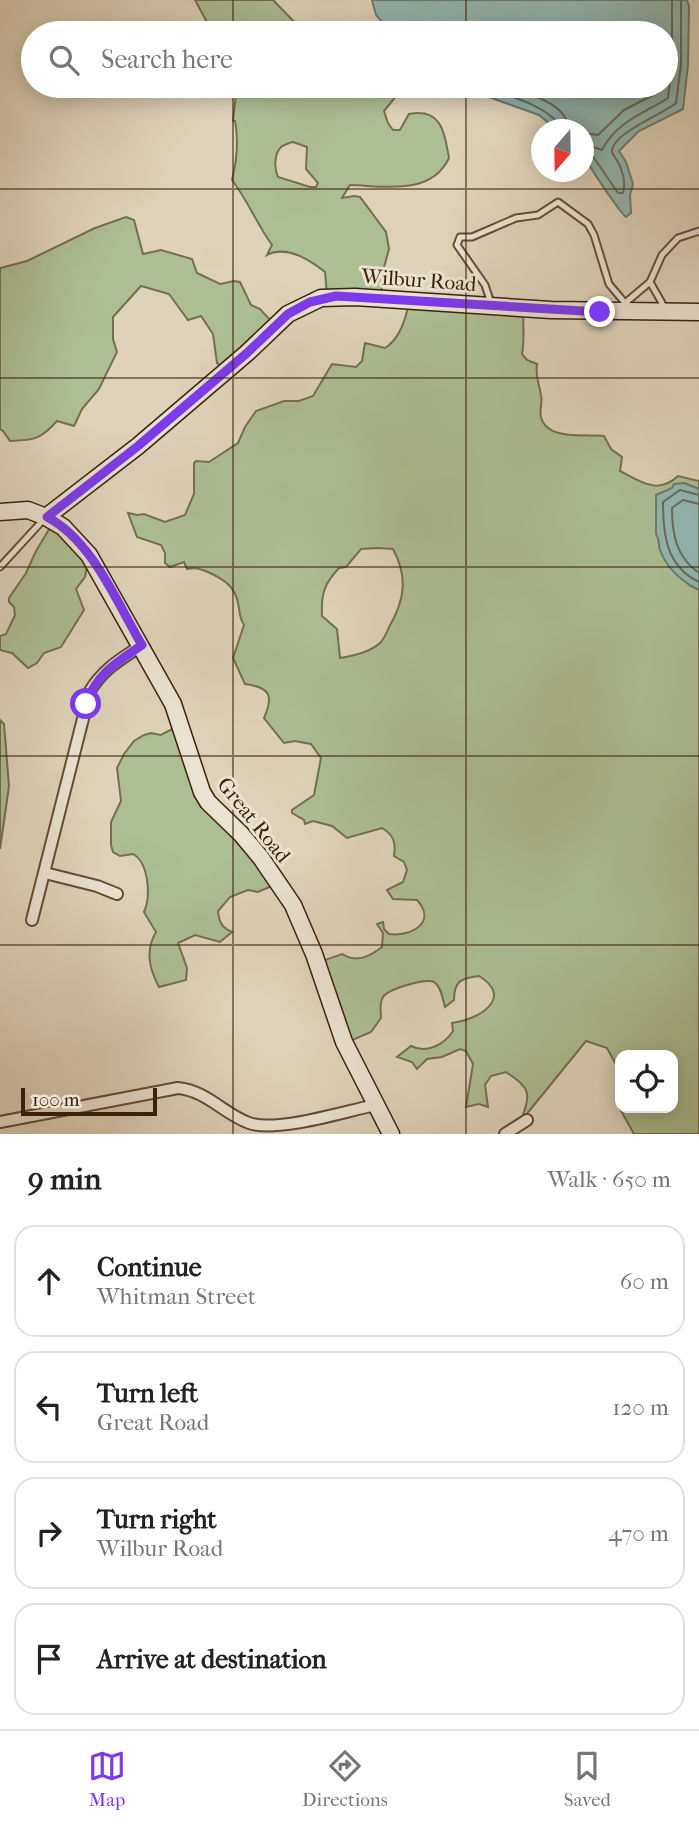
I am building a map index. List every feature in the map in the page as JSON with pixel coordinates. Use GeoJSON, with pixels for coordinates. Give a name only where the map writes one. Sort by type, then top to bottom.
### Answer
{"type":"FeatureCollection","features":[{"type":"Feature","properties":{"kind":"street","name":"Wilbur Road"},"geometry":{"type":"LineString","coordinates":[[47,517],[138,446],[247,353],[288,314],[310,302],[336,296],[492,307],[620,307],[664,312],[699,312]]}},
{"type":"Feature","properties":{"kind":"street","name":"Great Road"},"geometry":{"type":"LineString","coordinates":[[0,512],[28,510],[47,517],[63,527],[89,555],[173,704],[202,792],[208,802],[261,858],[293,905],[314,954],[344,1042],[391,1134]]}},
{"type":"Feature","properties":{"kind":"street"},"geometry":{"type":"LineString","coordinates":[[32,920],[90,691],[110,666],[142,645]]}},
{"type":"Feature","properties":{"kind":"street"},"geometry":{"type":"LineString","coordinates":[[45,873],[117,894]]}},
{"type":"Feature","properties":{"kind":"street"},"geometry":{"type":"LineString","coordinates":[[0,1122],[170,1089],[185,1089],[200,1094],[241,1119],[260,1126],[288,1124],[376,1105]]}},
{"type":"Feature","properties":{"kind":"street"},"geometry":{"type":"LineString","coordinates":[[505,1134],[527,1120]]}},
{"type":"Feature","properties":{"kind":"lane"},"geometry":{"type":"LineString","coordinates":[[492,307],[485,285],[457,245],[460,237],[472,237],[516,218],[538,215],[558,202],[588,225],[620,307],[650,282],[662,255],[678,238],[699,231]]}},
{"type":"Feature","properties":{"kind":"lane"},"geometry":{"type":"LineString","coordinates":[[650,282],[663,303],[664,312]]}},
{"type":"Feature","properties":{"kind":"lane"},"geometry":{"type":"LineString","coordinates":[[0,567],[47,517]]}},
{"type":"Feature","properties":{"kind":"green space"},"geometry":{"type":"Polygon","coordinates":[[[195,0],[273,0],[293,21],[206,21],[195,0]]]}},
{"type":"Feature","properties":{"kind":"green space"},"geometry":{"type":"Polygon","coordinates":[[[236,98],[395,98],[384,111],[393,130],[400,130],[409,114],[420,113],[435,118],[443,131],[449,158],[441,170],[419,184],[392,187],[350,185],[342,198],[360,197],[386,232],[389,249],[383,271],[381,296],[327,296],[325,272],[319,267],[290,253],[274,252],[267,255],[272,245],[232,180],[237,144],[236,98]],[[293,142],[281,147],[275,162],[278,177],[316,187],[318,183],[306,169],[307,147],[293,142]]]}},
{"type":"Feature","properties":{"kind":"green space"},"geometry":{"type":"Polygon","coordinates":[[[126,217],[134,220],[143,254],[161,250],[192,259],[197,273],[220,284],[240,282],[251,305],[260,309],[272,322],[224,370],[217,363],[213,334],[201,316],[188,320],[169,294],[141,286],[113,317],[113,339],[117,352],[99,389],[82,409],[74,426],[57,421],[36,438],[10,441],[0,429],[0,268],[27,261],[95,228],[126,217]]]}},
{"type":"Feature","properties":{"kind":"green space"},"geometry":{"type":"Polygon","coordinates":[[[409,302],[523,309],[522,354],[527,360],[537,364],[541,417],[545,425],[551,430],[568,435],[604,436],[611,449],[622,457],[620,471],[649,485],[663,485],[678,476],[699,481],[699,489],[684,483],[659,539],[660,549],[689,585],[699,590],[699,1134],[634,1134],[622,1113],[678,1113],[678,1050],[615,1050],[615,1063],[607,1048],[586,1041],[521,1121],[527,1092],[506,1072],[491,1076],[485,1085],[488,1107],[479,1104],[466,1107],[473,1064],[466,1051],[460,1049],[442,1057],[427,1059],[417,1069],[412,1062],[397,1057],[411,1046],[423,1049],[440,1044],[453,1031],[452,1023],[472,1017],[489,1007],[494,992],[479,976],[460,982],[455,989],[454,1000],[445,1007],[440,990],[434,982],[415,983],[386,994],[382,999],[381,1018],[371,1032],[348,1042],[322,961],[342,954],[363,958],[377,951],[382,947],[383,933],[377,924],[383,922],[384,929],[389,934],[406,933],[419,926],[424,915],[417,900],[393,899],[387,890],[403,882],[407,870],[404,862],[394,856],[393,840],[382,828],[347,838],[332,826],[313,821],[305,824],[304,820],[292,813],[292,810],[314,795],[321,758],[311,744],[295,741],[284,743],[264,718],[269,704],[268,694],[260,687],[245,684],[233,658],[244,625],[234,592],[219,577],[200,569],[187,569],[184,562],[170,567],[165,563],[165,553],[161,545],[137,537],[128,513],[144,514],[165,522],[185,515],[194,494],[196,461],[209,462],[238,443],[256,411],[284,401],[299,401],[313,396],[332,364],[356,367],[362,361],[365,343],[385,348],[398,334],[409,302]],[[361,549],[346,567],[339,568],[324,590],[322,616],[337,629],[340,658],[367,651],[381,642],[394,617],[401,598],[403,579],[393,549],[361,549]]]}},
{"type":"Feature","properties":{"kind":"green space"},"geometry":{"type":"Polygon","coordinates":[[[54,521],[87,566],[85,577],[76,589],[84,610],[61,647],[44,653],[37,663],[28,668],[12,653],[0,650],[0,636],[6,634],[15,615],[9,598],[54,521]]]}},
{"type":"Feature","properties":{"kind":"green space"},"geometry":{"type":"Polygon","coordinates":[[[0,720],[4,724],[9,786],[0,849],[0,720]]]}},
{"type":"Feature","properties":{"kind":"green space"},"geometry":{"type":"Polygon","coordinates":[[[176,727],[198,778],[281,882],[258,892],[248,890],[230,897],[218,911],[222,924],[232,932],[220,942],[195,935],[178,943],[187,968],[186,980],[159,987],[149,953],[156,932],[144,912],[148,889],[145,872],[133,854],[120,856],[113,852],[111,822],[121,801],[117,768],[124,754],[134,741],[144,735],[161,735],[176,727]]]}},
{"type":"Feature","properties":{"kind":"water"},"geometry":{"type":"Polygon","coordinates":[[[372,0],[687,0],[688,65],[683,109],[639,131],[619,151],[626,162],[633,184],[630,195],[631,213],[626,217],[622,213],[594,172],[594,119],[544,119],[492,98],[678,98],[678,21],[381,21],[376,15],[372,0]]]}},
{"type":"Feature","properties":{"kind":"water"},"geometry":{"type":"Polygon","coordinates":[[[684,483],[699,489],[699,590],[686,583],[671,569],[660,550],[656,534],[656,495],[672,488],[674,484],[684,483]]]}},
{"type":"Feature","properties":{"kind":"route"},"geometry":{"type":"LineString","coordinates":[[86,704],[97,679],[110,666],[142,645],[89,555],[63,527],[47,517],[138,446],[247,353],[288,314],[310,302],[336,296],[600,312]]}}]}
